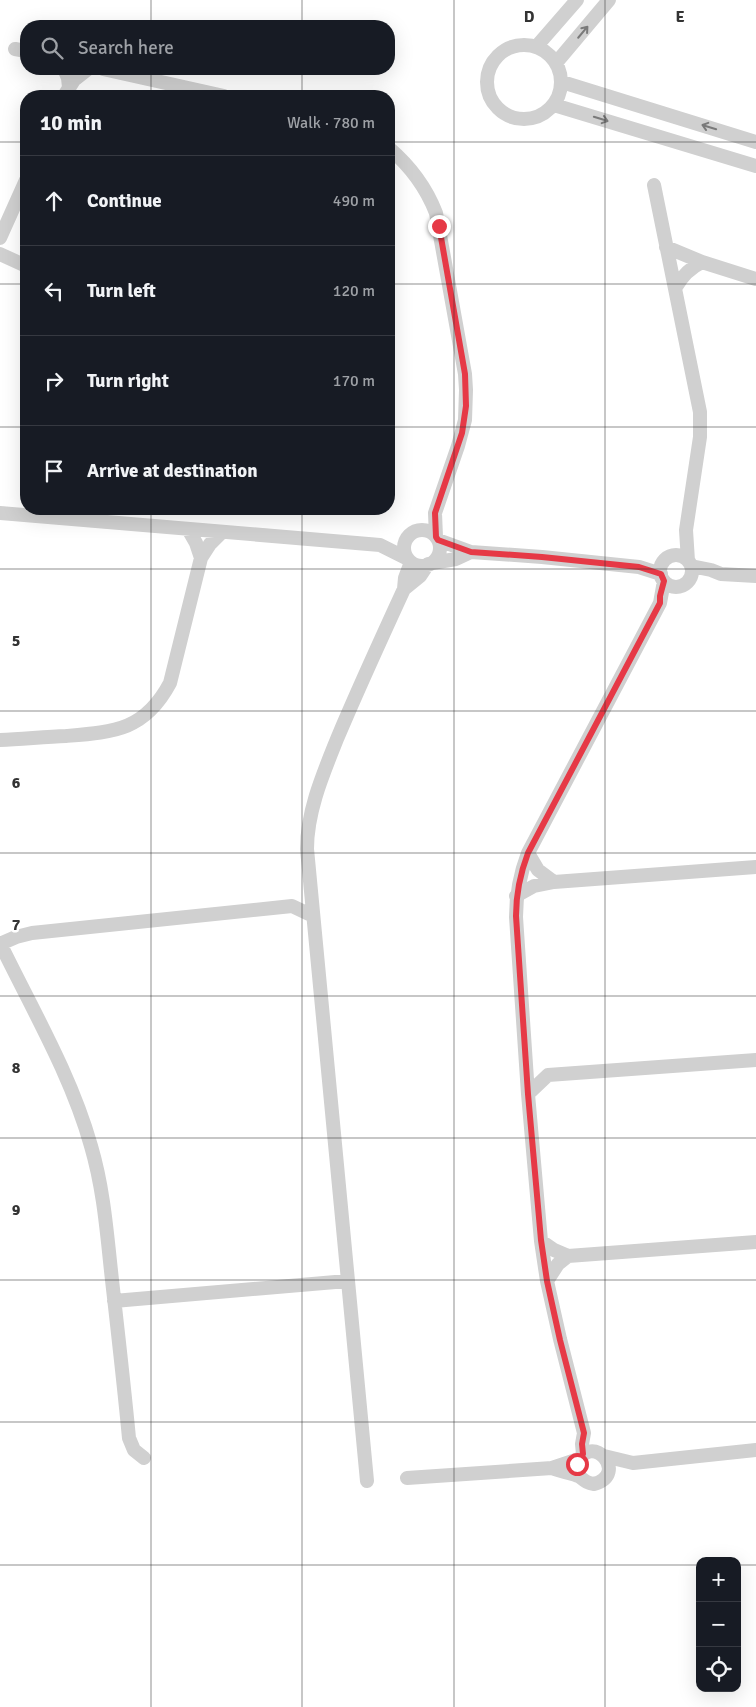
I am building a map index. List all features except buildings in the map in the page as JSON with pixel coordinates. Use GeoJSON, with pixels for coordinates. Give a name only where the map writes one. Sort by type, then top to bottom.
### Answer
{"type":"FeatureCollection","features":[{"type":"Feature","properties":{"kind":"street"},"geometry":{"type":"LineString","coordinates":[[536,47],[577,0]]}},
{"type":"Feature","properties":{"kind":"street"},"geometry":{"type":"LineString","coordinates":[[556,63],[609,0]]}},
{"type":"Feature","properties":{"kind":"street"},"geometry":{"type":"LineString","coordinates":[[520,45],[536,47],[548,53],[556,63],[562,82],[560,94],[554,105],[541,115],[525,119],[517,118],[502,111],[492,99],[489,92],[488,76],[494,61],[499,55],[513,47],[520,45]]}},
{"type":"Feature","properties":{"kind":"street"},"geometry":{"type":"LineString","coordinates":[[65,75],[66,90]]}},
{"type":"Feature","properties":{"kind":"street"},"geometry":{"type":"LineString","coordinates":[[67,90],[79,75]]}},
{"type":"Feature","properties":{"kind":"street"},"geometry":{"type":"LineString","coordinates":[[130,75],[197,90]]}},
{"type":"Feature","properties":{"kind":"street"},"geometry":{"type":"LineString","coordinates":[[562,82],[756,142]]}},
{"type":"Feature","properties":{"kind":"street"},"geometry":{"type":"LineString","coordinates":[[554,105],[756,166]]}},
{"type":"Feature","properties":{"kind":"street"},"geometry":{"type":"LineString","coordinates":[[395,154],[416,176],[436,213],[465,374],[466,406],[463,426],[435,513],[437,538],[440,546],[439,552],[420,576],[404,589]]}},
{"type":"Feature","properties":{"kind":"street"},"geometry":{"type":"LineString","coordinates":[[654,185],[700,412],[700,437],[686,530],[692,574],[675,593],[660,603]]}},
{"type":"Feature","properties":{"kind":"street"},"geometry":{"type":"LineString","coordinates":[[0,238],[20,193]]}},
{"type":"Feature","properties":{"kind":"street"},"geometry":{"type":"LineString","coordinates":[[666,246],[702,262],[756,279]]}},
{"type":"Feature","properties":{"kind":"street"},"geometry":{"type":"LineString","coordinates":[[0,254],[20,263]]}},
{"type":"Feature","properties":{"kind":"street"},"geometry":{"type":"LineString","coordinates":[[676,287],[684,275],[702,262]]}},
{"type":"Feature","properties":{"kind":"street"},"geometry":{"type":"LineString","coordinates":[[0,512],[20,512]]}},
{"type":"Feature","properties":{"kind":"street"},"geometry":{"type":"LineString","coordinates":[[410,560],[405,553],[404,546],[414,532],[435,513]]}},
{"type":"Feature","properties":{"kind":"street"},"geometry":{"type":"LineString","coordinates":[[90,515],[188,529],[380,545],[419,565],[456,559],[471,552]]}},
{"type":"Feature","properties":{"kind":"street"},"geometry":{"type":"LineString","coordinates":[[188,529],[196,543],[201,558]]}},
{"type":"Feature","properties":{"kind":"street"},"geometry":{"type":"LineString","coordinates":[[579,1476],[577,1464],[581,1457],[584,1433],[560,1340],[547,1281],[541,1240],[528,1094],[516,896],[522,868],[528,853],[660,603],[665,568],[686,530]]}},
{"type":"Feature","properties":{"kind":"street"},"geometry":{"type":"LineString","coordinates":[[380,545],[414,532],[428,531],[437,538],[471,552],[639,567],[651,562],[665,568],[672,586],[721,574]]}},
{"type":"Feature","properties":{"kind":"street"},"geometry":{"type":"LineString","coordinates":[[0,740],[114,731],[137,721],[148,713],[164,694],[173,676],[201,558],[210,544],[222,532]]}},
{"type":"Feature","properties":{"kind":"street"},"geometry":{"type":"LineString","coordinates":[[665,568],[682,556],[690,563],[721,574],[756,576]]}},
{"type":"Feature","properties":{"kind":"street"},"geometry":{"type":"LineString","coordinates":[[367,1481],[310,888],[307,836],[315,801],[329,759],[404,589],[410,560]]}},
{"type":"Feature","properties":{"kind":"street"},"geometry":{"type":"LineString","coordinates":[[528,853],[538,870],[554,882]]}},
{"type":"Feature","properties":{"kind":"street"},"geometry":{"type":"LineString","coordinates":[[516,896],[534,886],[554,882],[756,867]]}},
{"type":"Feature","properties":{"kind":"street"},"geometry":{"type":"LineString","coordinates":[[292,906],[310,888]]}},
{"type":"Feature","properties":{"kind":"street"},"geometry":{"type":"LineString","coordinates":[[144,1458],[134,1450],[130,1438],[104,1202],[88,1137],[73,1094],[0,943],[32,933],[292,906],[313,916]]}},
{"type":"Feature","properties":{"kind":"street"},"geometry":{"type":"LineString","coordinates":[[526,1064],[548,1075],[756,1060]]}},
{"type":"Feature","properties":{"kind":"street"},"geometry":{"type":"LineString","coordinates":[[528,1094],[548,1075]]}},
{"type":"Feature","properties":{"kind":"street"},"geometry":{"type":"LineString","coordinates":[[541,1240],[554,1250],[568,1256],[756,1242]]}},
{"type":"Feature","properties":{"kind":"street"},"geometry":{"type":"LineString","coordinates":[[547,1281],[558,1264],[568,1256]]}},
{"type":"Feature","properties":{"kind":"street"},"geometry":{"type":"LineString","coordinates":[[114,1301],[347,1281]]}},
{"type":"Feature","properties":{"kind":"street"},"geometry":{"type":"LineString","coordinates":[[584,1433],[608,1461],[609,1467],[605,1479]]}},
{"type":"Feature","properties":{"kind":"street"},"geometry":{"type":"LineString","coordinates":[[407,1478],[552,1468],[581,1457],[588,1452],[634,1462],[756,1450]]}},
{"type":"Feature","properties":{"kind":"street"},"geometry":{"type":"LineString","coordinates":[[552,1468],[565,1474],[579,1476],[583,1480],[594,1484],[634,1462]]}},
{"type":"Feature","properties":{"kind":"route"},"geometry":{"type":"LineString","coordinates":[[439,226],[465,374],[466,406],[462,433],[435,513],[436,537],[438,540],[454,547],[471,552],[639,567],[661,574],[664,581],[660,603],[528,853],[518,882],[516,896],[528,1094],[541,1240],[547,1281],[560,1340],[584,1433],[583,1454],[577,1464]]}}]}
